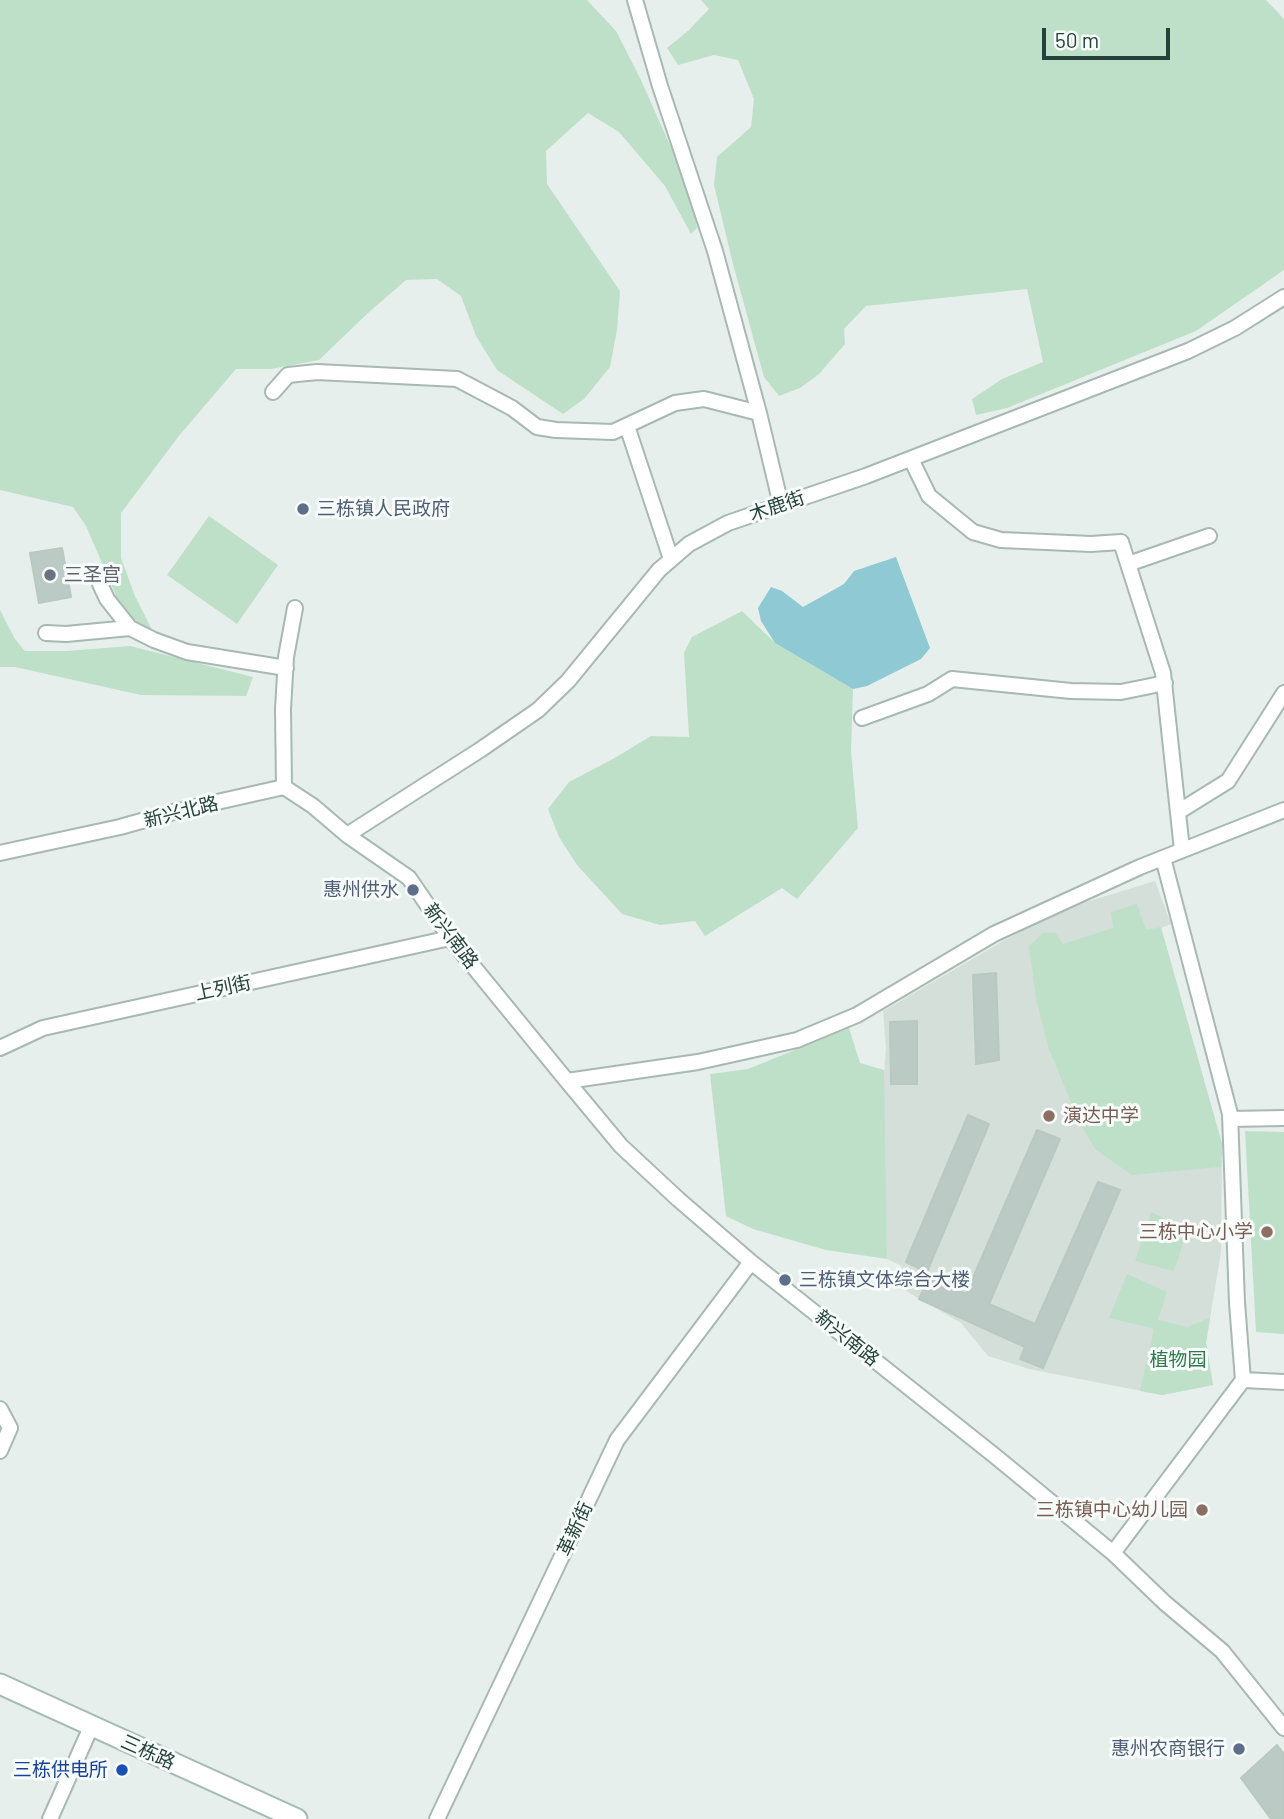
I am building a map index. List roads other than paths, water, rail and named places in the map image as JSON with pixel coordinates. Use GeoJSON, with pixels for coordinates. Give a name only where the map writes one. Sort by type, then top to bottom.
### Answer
{"type":"FeatureCollection","features":[{"type":"Feature","properties":{"kind":"main road","name":"三栋路"},"geometry":{"type":"LineString","coordinates":[[0,1685],[297,1819]]}},
{"type":"Feature","properties":{"kind":"street"},"geometry":{"type":"LineString","coordinates":[[635,0],[660,86],[715,251],[781,505]]}},
{"type":"Feature","properties":{"kind":"street","name":"木鹿街"},"geometry":{"type":"LineString","coordinates":[[347,835],[538,710],[568,681],[659,570],[689,544],[728,523],[911,459],[1188,351],[1235,328],[1284,297]]}},
{"type":"Feature","properties":{"kind":"street"},"geometry":{"type":"LineString","coordinates":[[273,392],[288,375],[317,372],[457,379],[512,408],[537,427],[556,430],[613,432],[676,403],[704,398],[759,413]]}},
{"type":"Feature","properties":{"kind":"street"},"geometry":{"type":"LineString","coordinates":[[627,426],[671,559]]}},
{"type":"Feature","properties":{"kind":"street"},"geometry":{"type":"LineString","coordinates":[[911,459],[929,496],[973,532],[1001,540],[1091,544],[1121,542],[1165,683],[1182,850]]}},
{"type":"Feature","properties":{"kind":"street"},"geometry":{"type":"LineString","coordinates":[[1128,564],[1209,536]]}},
{"type":"Feature","properties":{"kind":"street"},"geometry":{"type":"LineString","coordinates":[[100,584],[107,599],[130,628],[154,640],[187,652],[286,668]]}},
{"type":"Feature","properties":{"kind":"street"},"geometry":{"type":"LineString","coordinates":[[295,608],[282,709],[284,787],[313,806],[347,835]]}},
{"type":"Feature","properties":{"kind":"street"},"geometry":{"type":"LineString","coordinates":[[46,633],[66,634],[130,628]]}},
{"type":"Feature","properties":{"kind":"street"},"geometry":{"type":"LineString","coordinates":[[862,718],[928,694],[953,679],[1071,691],[1121,692],[1165,683]]}},
{"type":"Feature","properties":{"kind":"street"},"geometry":{"type":"LineString","coordinates":[[1178,812],[1228,781],[1284,693]]}},
{"type":"Feature","properties":{"kind":"street","name":"新兴北路"},"geometry":{"type":"LineString","coordinates":[[0,853],[284,787]]}},
{"type":"Feature","properties":{"kind":"street"},"geometry":{"type":"LineString","coordinates":[[567,1081],[698,1062],[797,1040],[857,1015],[994,934],[1163,858],[1284,810]]}},
{"type":"Feature","properties":{"kind":"street","name":"新兴南路"},"geometry":{"type":"LineString","coordinates":[[347,835],[409,878],[450,938],[621,1146],[677,1199],[751,1262],[1113,1553],[1165,1603],[1222,1651],[1284,1728]]}},
{"type":"Feature","properties":{"kind":"street"},"geometry":{"type":"LineString","coordinates":[[1113,1553],[1243,1380],[1237,1303],[1230,1119],[1163,858]]}},
{"type":"Feature","properties":{"kind":"street","name":"上列街"},"geometry":{"type":"LineString","coordinates":[[0,1048],[43,1028],[450,938]]}},
{"type":"Feature","properties":{"kind":"street"},"geometry":{"type":"LineString","coordinates":[[1230,1119],[1284,1118]]}},
{"type":"Feature","properties":{"kind":"street","name":"革新街"},"geometry":{"type":"LineString","coordinates":[[437,1819],[617,1440],[751,1262]]}},
{"type":"Feature","properties":{"kind":"street"},"geometry":{"type":"LineString","coordinates":[[1243,1380],[1284,1382]]}},
{"type":"Feature","properties":{"kind":"street"},"geometry":{"type":"LineString","coordinates":[[0,1409],[10,1428],[0,1451]]}},
{"type":"Feature","properties":{"kind":"street"},"geometry":{"type":"LineString","coordinates":[[50,1819],[92,1727]]}},
{"type":"Feature","properties":{"kind":"water"},"geometry":{"type":"Polygon","coordinates":[[[896,557],[930,648],[921,659],[867,686],[853,689],[775,643],[761,621],[758,608],[771,587],[782,591],[803,607],[844,584],[854,571],[896,557]]]}},
{"type":"Feature","properties":{"kind":"place","name":"三栋镇人民政府"},"geometry":{"type":"Point","coordinates":[303,509]}},
{"type":"Feature","properties":{"kind":"place","name":"三圣宫"},"geometry":{"type":"Point","coordinates":[50,575]}},
{"type":"Feature","properties":{"kind":"place","name":"惠州供水"},"geometry":{"type":"Point","coordinates":[413,890]}},
{"type":"Feature","properties":{"kind":"place","name":"演达中学"},"geometry":{"type":"Point","coordinates":[1049,1116]}},
{"type":"Feature","properties":{"kind":"place","name":"三栋中心小学"},"geometry":{"type":"Point","coordinates":[1267,1232]}},
{"type":"Feature","properties":{"kind":"place","name":"三栋镇文体综合大楼"},"geometry":{"type":"Point","coordinates":[785,1280]}},
{"type":"Feature","properties":{"kind":"place","name":"三栋镇中心幼儿园"},"geometry":{"type":"Point","coordinates":[1202,1510]}},
{"type":"Feature","properties":{"kind":"place","name":"惠州农商银行"},"geometry":{"type":"Point","coordinates":[1239,1749]}},
{"type":"Feature","properties":{"kind":"place","name":"三栋供电所"},"geometry":{"type":"Point","coordinates":[122,1770]}},
{"type":"Feature","properties":{"kind":"park label","name":"植物园"},"geometry":{"type":"Point","coordinates":[1178,1360]}}]}
